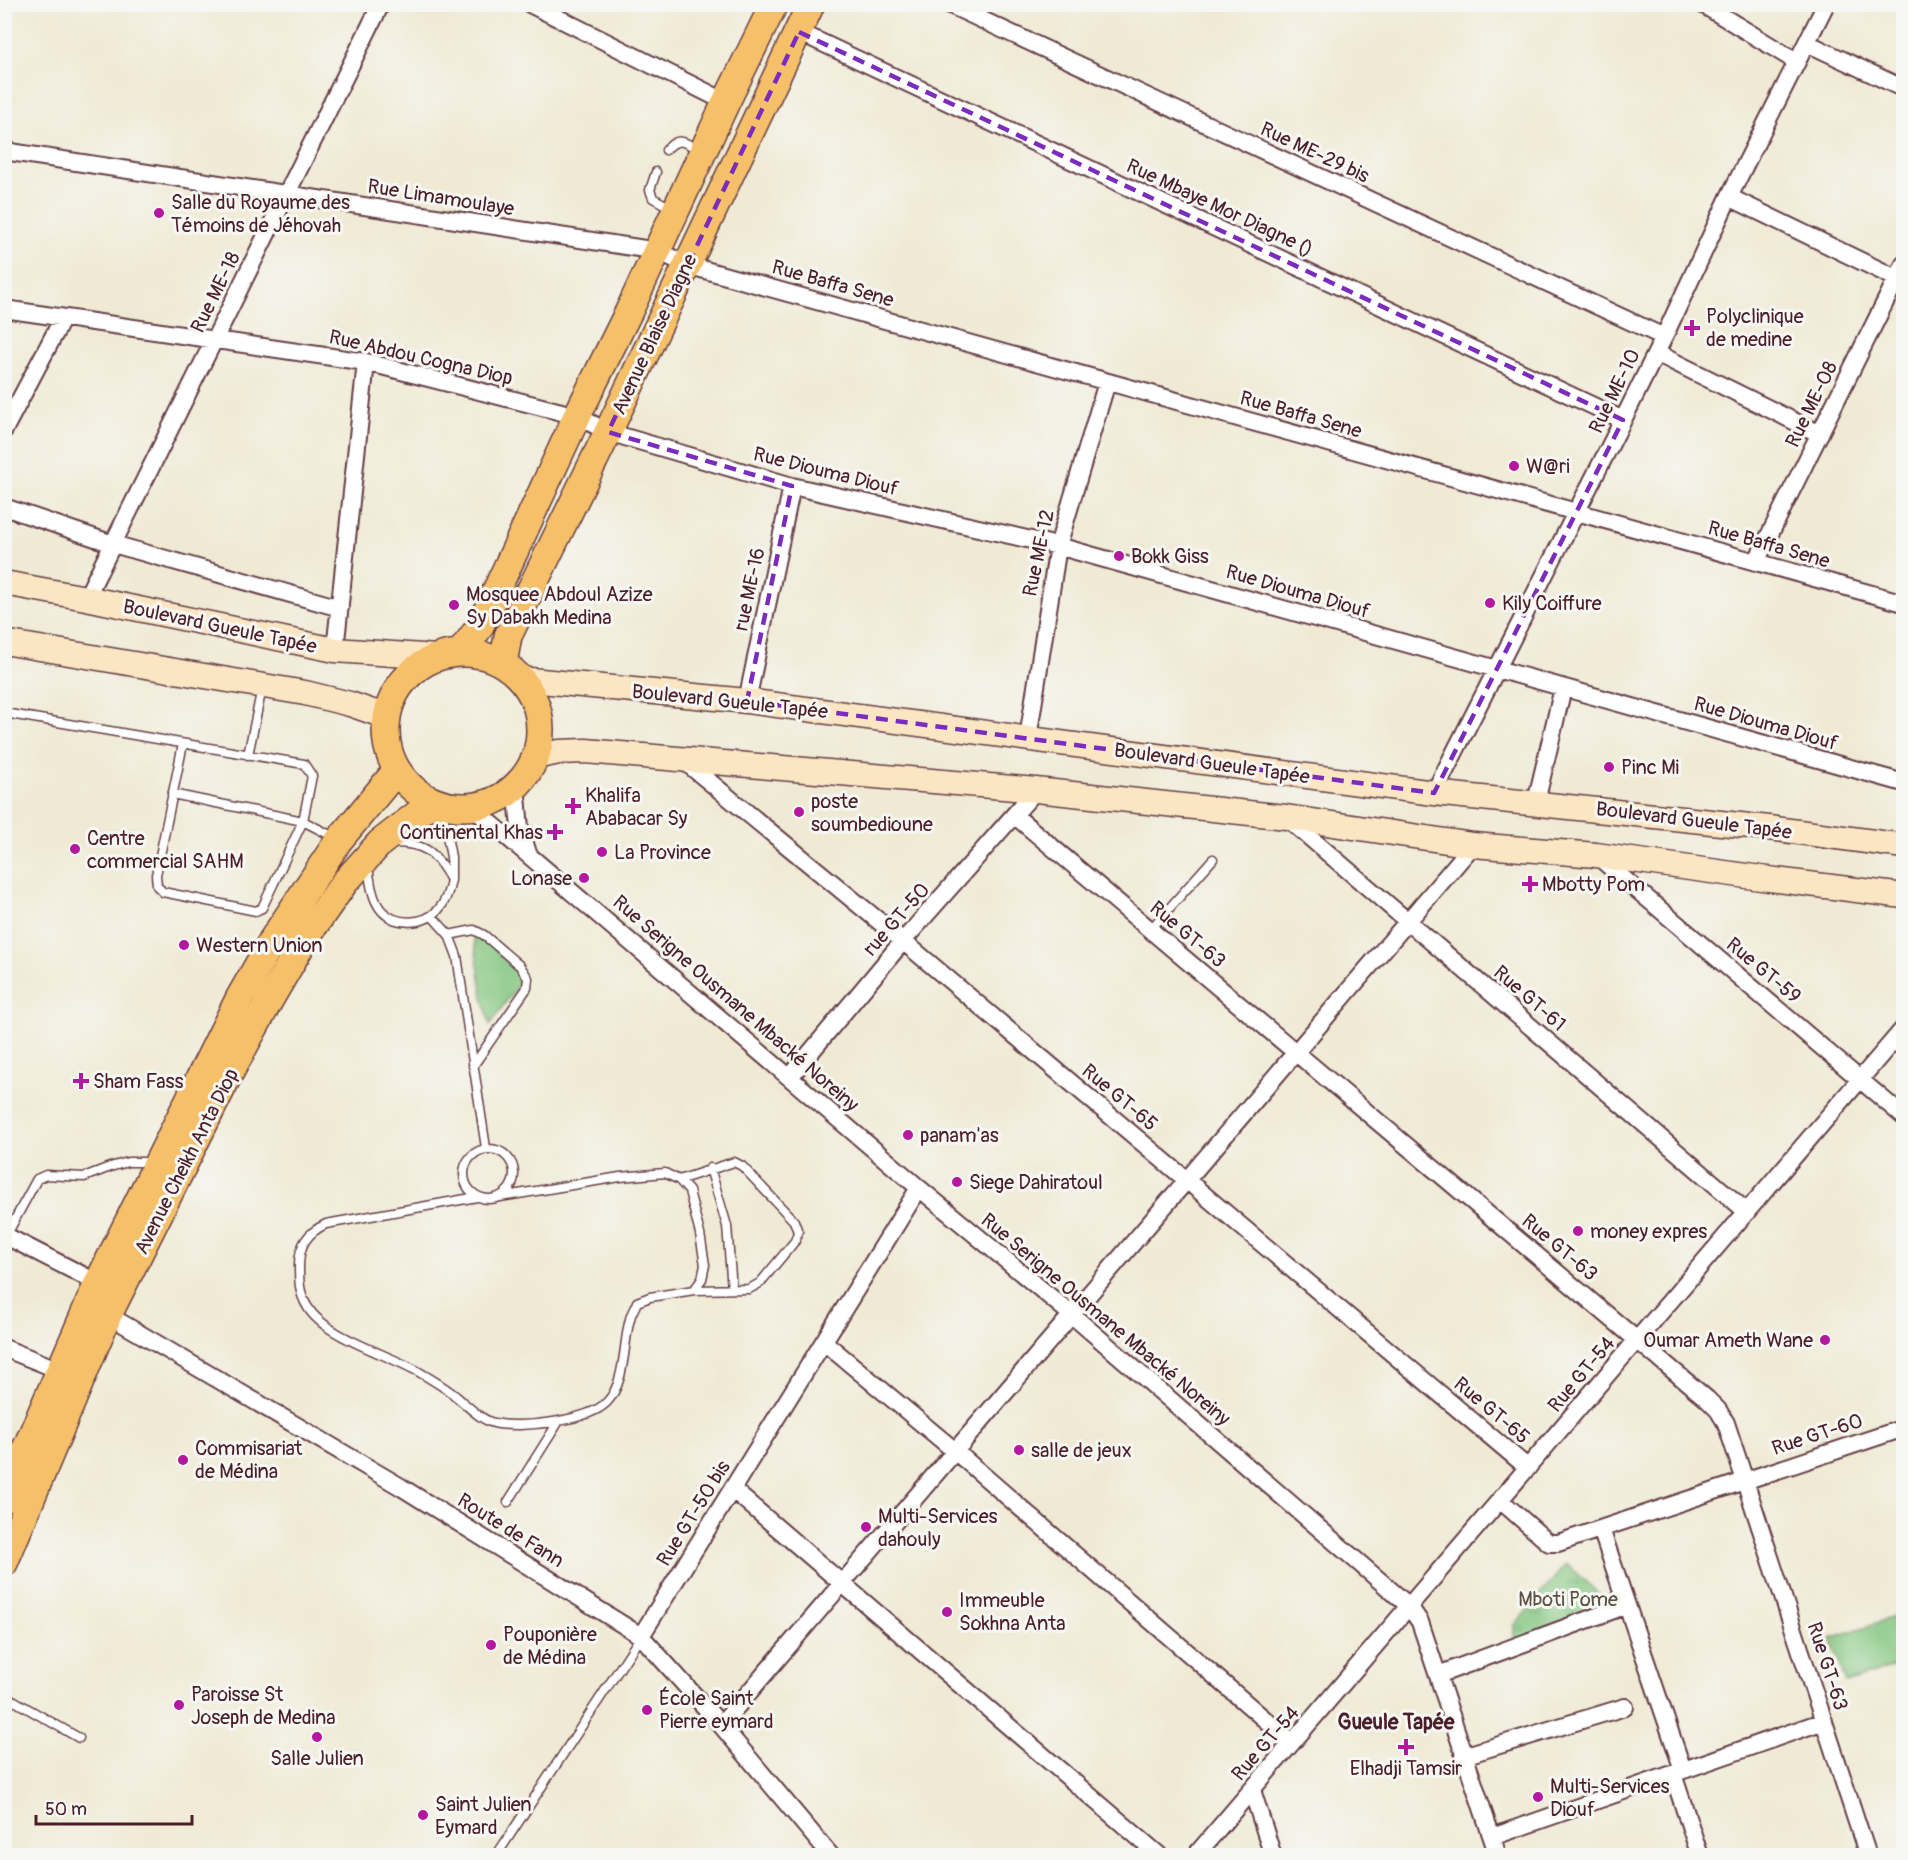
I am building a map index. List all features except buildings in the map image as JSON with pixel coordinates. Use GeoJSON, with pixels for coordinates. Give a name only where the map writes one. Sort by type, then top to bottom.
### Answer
{"type":"FeatureCollection","features":[{"type":"Feature","properties":{"kind":"main road","name":"Avenue Blaise Diagne"},"geometry":{"type":"LineString","coordinates":[[448,655],[479,628],[577,416],[774,4]]}},
{"type":"Feature","properties":{"kind":"main road","name":"Avenue Blaise Diagne"},"geometry":{"type":"LineString","coordinates":[[511,671],[507,636],[608,432],[811,4]]}},
{"type":"Feature","properties":{"kind":"main road"},"geometry":{"type":"LineString","coordinates":[[514,555],[541,567]]}},
{"type":"Feature","properties":{"kind":"main road"},"geometry":{"type":"LineString","coordinates":[[448,655],[482,655],[511,671],[528,690],[538,716],[539,743],[535,757],[516,786],[496,800],[462,808],[437,803],[412,788],[397,770],[387,744],[387,717],[400,684],[416,668],[448,655]]}},
{"type":"Feature","properties":{"kind":"main road","name":"Avenue Cheikh Anta Diop"},"geometry":{"type":"LineString","coordinates":[[4,1499],[98,1283],[245,989],[273,939],[339,840],[397,770]]}},
{"type":"Feature","properties":{"kind":"main road","name":"Avenue Cheikh Anta Diop"},"geometry":{"type":"LineString","coordinates":[[4,1563],[108,1315],[229,1074],[270,999],[306,937],[344,883],[373,850],[437,803]]}},
{"type":"Feature","properties":{"kind":"street","name":"Rue ME-18"},"geometry":{"type":"LineString","coordinates":[[86,598],[381,4]]}},
{"type":"Feature","properties":{"kind":"street"},"geometry":{"type":"LineString","coordinates":[[530,4],[726,102]]}},
{"type":"Feature","properties":{"kind":"street","name":"Rue ME-29 bis"},"geometry":{"type":"LineString","coordinates":[[948,4],[1664,338]]}},
{"type":"Feature","properties":{"kind":"street"},"geometry":{"type":"LineString","coordinates":[[1702,4],[1797,62]]}},
{"type":"Feature","properties":{"kind":"street","name":"Rue ME-10"},"geometry":{"type":"LineString","coordinates":[[1434,793],[1664,338],[1729,197],[1826,4]]}},
{"type":"Feature","properties":{"kind":"street","name":"Rue Mbaye Mor Diagne ()"},"geometry":{"type":"LineString","coordinates":[[798,32],[1623,420]]}},
{"type":"Feature","properties":{"kind":"street"},"geometry":{"type":"LineString","coordinates":[[1807,43],[1904,89]]}},
{"type":"Feature","properties":{"kind":"street","name":"Rue Limamoulaye"},"geometry":{"type":"LineString","coordinates":[[4,151],[658,250],[687,265]]}},
{"type":"Feature","properties":{"kind":"street"},"geometry":{"type":"LineString","coordinates":[[1729,197],[1901,275]]}},
{"type":"Feature","properties":{"kind":"street","name":"Rue Baffa Sene"},"geometry":{"type":"LineString","coordinates":[[687,265],[1904,603]]}},
{"type":"Feature","properties":{"kind":"street","name":"Rue ME-08"},"geometry":{"type":"LineString","coordinates":[[1756,562],[1901,275]]}},
{"type":"Feature","properties":{"kind":"street","name":"Rue Abdou Cogna Diop"},"geometry":{"type":"LineString","coordinates":[[4,309],[366,362],[577,416],[608,432]]}},
{"type":"Feature","properties":{"kind":"street"},"geometry":{"type":"LineString","coordinates":[[4,430],[63,318]]}},
{"type":"Feature","properties":{"kind":"street"},"geometry":{"type":"LineString","coordinates":[[1656,354],[1820,434]]}},
{"type":"Feature","properties":{"kind":"street"},"geometry":{"type":"LineString","coordinates":[[335,650],[366,362]]}},
{"type":"Feature","properties":{"kind":"street","name":"Rue ME-12"},"geometry":{"type":"LineString","coordinates":[[1028,738],[1058,546],[1107,381]]}},
{"type":"Feature","properties":{"kind":"street","name":"Rue Diouma Diouf"},"geometry":{"type":"LineString","coordinates":[[608,432],[792,486],[1058,546],[1904,783]]}},
{"type":"Feature","properties":{"kind":"street","name":"rue ME-16"},"geometry":{"type":"LineString","coordinates":[[747,701],[792,486]]}},
{"type":"Feature","properties":{"kind":"street"},"geometry":{"type":"LineString","coordinates":[[4,507],[113,544],[340,608]]}},
{"type":"Feature","properties":{"kind":"street","name":"Boulevard Gueule Tapée"},"geometry":{"type":"LineString","coordinates":[[4,583],[335,650],[448,655]]}},
{"type":"Feature","properties":{"kind":"street"},"geometry":{"type":"LineString","coordinates":[[4,642],[263,685],[350,704],[387,717]]}},
{"type":"Feature","properties":{"kind":"street","name":"Boulevard Gueule Tapée"},"geometry":{"type":"LineString","coordinates":[[511,671],[1434,793],[1769,828],[1904,846]]}},
{"type":"Feature","properties":{"kind":"street"},"geometry":{"type":"LineString","coordinates":[[1536,802],[1563,688]]}},
{"type":"Feature","properties":{"kind":"street"},"geometry":{"type":"LineString","coordinates":[[535,757],[559,752],[586,751],[1036,790],[1286,817],[1473,845],[1596,855],[1904,896]]}},
{"type":"Feature","properties":{"kind":"street","name":"Rue GT-65"},"geometry":{"type":"LineString","coordinates":[[683,760],[903,941],[1528,1468]]}},
{"type":"Feature","properties":{"kind":"street"},"geometry":{"type":"LineString","coordinates":[[516,786],[520,828],[529,854]]}},
{"type":"Feature","properties":{"kind":"street","name":"rue GT-50"},"geometry":{"type":"LineString","coordinates":[[790,1077],[903,941],[1036,790]]}},
{"type":"Feature","properties":{"kind":"street"},"geometry":{"type":"LineString","coordinates":[[472,807],[529,854]]}},
{"type":"Feature","properties":{"kind":"street","name":"Rue GT-63"},"geometry":{"type":"LineString","coordinates":[[1014,815],[1718,1410],[1726,1424],[1868,1856]]}},
{"type":"Feature","properties":{"kind":"street","name":"Rue GT-61"},"geometry":{"type":"LineString","coordinates":[[1286,817],[1747,1212]]}},
{"type":"Feature","properties":{"kind":"street"},"geometry":{"type":"LineString","coordinates":[[721,1725],[1473,845]]}},
{"type":"Feature","properties":{"kind":"street","name":"Rue Serigne Ousmane Mbacké Noreiny"},"geometry":{"type":"LineString","coordinates":[[529,854],[919,1188],[1072,1315],[1409,1606],[1420,1622],[1498,1856]]}},
{"type":"Feature","properties":{"kind":"street","name":"Rue GT-59"},"geometry":{"type":"LineString","coordinates":[[1596,855],[1904,1118]]}},
{"type":"Feature","properties":{"kind":"street","name":"Rue GT-54"},"geometry":{"type":"LineString","coordinates":[[1196,1856],[1904,1028]]}},
{"type":"Feature","properties":{"kind":"street","name":"Rue GT-50 bis"},"geometry":{"type":"LineString","coordinates":[[641,1636],[919,1188]]}},
{"type":"Feature","properties":{"kind":"street"},"geometry":{"type":"LineString","coordinates":[[5,1235],[98,1283]]}},
{"type":"Feature","properties":{"kind":"street","name":"Route de Fann"},"geometry":{"type":"LineString","coordinates":[[108,1315],[400,1486],[641,1636],[721,1725],[831,1856]]}},
{"type":"Feature","properties":{"kind":"street"},"geometry":{"type":"LineString","coordinates":[[824,1342],[955,1451],[1292,1743]]}},
{"type":"Feature","properties":{"kind":"street"},"geometry":{"type":"LineString","coordinates":[[4,1348],[59,1370]]}},
{"type":"Feature","properties":{"kind":"street","name":"Rue GT-60"},"geometry":{"type":"LineString","coordinates":[[1500,1500],[1549,1543],[1558,1543],[1904,1428]]}},
{"type":"Feature","properties":{"kind":"street"},"geometry":{"type":"LineString","coordinates":[[732,1489],[1160,1856]]}},
{"type":"Feature","properties":{"kind":"street"},"geometry":{"type":"LineString","coordinates":[[1601,1529],[1627,1605],[1678,1772],[1700,1856]]}},
{"type":"Feature","properties":{"kind":"street"},"geometry":{"type":"LineString","coordinates":[[1438,1675],[1627,1605]]}},
{"type":"Feature","properties":{"kind":"street"},"geometry":{"type":"LineString","coordinates":[[1463,1756],[1624,1707]]}},
{"type":"Feature","properties":{"kind":"street"},"geometry":{"type":"LineString","coordinates":[[1492,1837],[1824,1721]]}},
{"type":"Feature","properties":{"kind":"street"},"geometry":{"type":"LineString","coordinates":[[1251,1790],[1273,1856]]}},
{"type":"Feature","properties":{"kind":"lane"},"geometry":{"type":"LineString","coordinates":[[666,150],[673,142],[681,141],[703,152]]}},
{"type":"Feature","properties":{"kind":"lane"},"geometry":{"type":"LineString","coordinates":[[656,172],[650,190],[653,198],[676,211]]}},
{"type":"Feature","properties":{"kind":"lane"},"geometry":{"type":"LineString","coordinates":[[248,755],[263,685]]}},
{"type":"Feature","properties":{"kind":"lane"},"geometry":{"type":"LineString","coordinates":[[4,713],[248,755],[304,765],[310,770],[312,776],[303,821],[262,908],[256,911],[163,892],[157,886],[156,875],[183,744]]}},
{"type":"Feature","properties":{"kind":"lane"},"geometry":{"type":"LineString","coordinates":[[172,794],[303,821],[339,840]]}},
{"type":"Feature","properties":{"kind":"lane"},"geometry":{"type":"LineString","coordinates":[[437,803],[451,857],[451,880],[448,895],[440,908],[432,916],[419,921],[407,922],[382,911],[374,896],[373,850],[414,844],[426,848],[440,861],[451,880]]}},
{"type":"Feature","properties":{"kind":"lane"},"geometry":{"type":"LineString","coordinates":[[1150,930],[1213,859]]}},
{"type":"Feature","properties":{"kind":"lane"},"geometry":{"type":"LineString","coordinates":[[432,916],[449,935],[457,956],[486,1148]]}},
{"type":"Feature","properties":{"kind":"lane"},"geometry":{"type":"LineString","coordinates":[[449,935],[474,930],[484,935],[520,966],[528,978],[527,988],[473,1066]]}},
{"type":"Feature","properties":{"kind":"lane"},"geometry":{"type":"LineString","coordinates":[[477,1197],[469,1190],[464,1180],[464,1170],[468,1160],[476,1152],[486,1148],[496,1149],[505,1154],[514,1172],[513,1182],[508,1191],[500,1197]]}},
{"type":"Feature","properties":{"kind":"lane"},"geometry":{"type":"LineString","coordinates":[[5,1235],[38,1179],[46,1175],[84,1177],[128,1162],[158,1162]]}},
{"type":"Feature","properties":{"kind":"lane"},"geometry":{"type":"LineString","coordinates":[[679,1180],[734,1162],[742,1166],[794,1221],[798,1232],[795,1242],[760,1283],[749,1289],[694,1290],[650,1297],[637,1302],[630,1319],[622,1365],[609,1400],[596,1411],[559,1421],[506,1425],[491,1423],[419,1372],[330,1329],[317,1319],[307,1306],[299,1286],[301,1245],[312,1231],[326,1224],[477,1197],[489,1200],[620,1178],[665,1173],[679,1180],[689,1191],[700,1234],[705,1265],[702,1279],[694,1290]]}},
{"type":"Feature","properties":{"kind":"lane"},"geometry":{"type":"LineString","coordinates":[[710,1168],[727,1226],[732,1289]]}},
{"type":"Feature","properties":{"kind":"lane"},"geometry":{"type":"LineString","coordinates":[[508,1502],[559,1421]]}},
{"type":"Feature","properties":{"kind":"lane","name":"Rue GT-50 bis"},"geometry":{"type":"LineString","coordinates":[[496,1856],[641,1636]]}},
{"type":"Feature","properties":{"kind":"lane"},"geometry":{"type":"LineString","coordinates":[[4,1695],[79,1738]]}},
{"type":"Feature","properties":{"kind":"highlighted area"},"geometry":{"type":"Polygon","coordinates":[[[799,32],[1623,420],[1434,793],[747,701],[792,486],[608,432],[799,32]]]}},
{"type":"Feature","properties":{"kind":"green space"},"geometry":{"type":"Polygon","coordinates":[[[473,934],[494,946],[522,979],[490,1025],[483,997],[473,934]]]}},
{"type":"Feature","properties":{"kind":"green space","name":"Mboti Pome"},"geometry":{"type":"Polygon","coordinates":[[[1566,1564],[1614,1607],[1514,1645],[1514,1626],[1566,1564]]]}},
{"type":"Feature","properties":{"kind":"green space"},"geometry":{"type":"Polygon","coordinates":[[[1903,1614],[1903,1664],[1846,1683],[1831,1638],[1903,1614]]]}},
{"type":"Feature","properties":{"kind":"place","name":"Salle du Royaume des Témoins de Jéhovah"},"geometry":{"type":"Point","coordinates":[159,213]}},
{"type":"Feature","properties":{"kind":"place","name":"Polyclinique de medine"},"geometry":{"type":"Point","coordinates":[1692,328]}},
{"type":"Feature","properties":{"kind":"place","name":"W@ri"},"geometry":{"type":"Point","coordinates":[1514,466]}},
{"type":"Feature","properties":{"kind":"place","name":"Bokk Giss"},"geometry":{"type":"Point","coordinates":[1119,556]}},
{"type":"Feature","properties":{"kind":"place","name":"Kily Coiffure"},"geometry":{"type":"Point","coordinates":[1490,603]}},
{"type":"Feature","properties":{"kind":"place","name":"Mosquee Abdoul Azize Sy Dabakh Medina"},"geometry":{"type":"Point","coordinates":[454,605]}},
{"type":"Feature","properties":{"kind":"place","name":"Pinc Mi"},"geometry":{"type":"Point","coordinates":[1609,767]}},
{"type":"Feature","properties":{"kind":"place","name":"Khalifa Ababacar Sy"},"geometry":{"type":"Point","coordinates":[573,806]}},
{"type":"Feature","properties":{"kind":"place","name":"poste soumbedioune"},"geometry":{"type":"Point","coordinates":[799,812]}},
{"type":"Feature","properties":{"kind":"place","name":"Continental Khas"},"geometry":{"type":"Point","coordinates":[555,832]}},
{"type":"Feature","properties":{"kind":"place","name":"Centre commercial SAHM"},"geometry":{"type":"Point","coordinates":[75,849]}},
{"type":"Feature","properties":{"kind":"place","name":"La Province"},"geometry":{"type":"Point","coordinates":[602,852]}},
{"type":"Feature","properties":{"kind":"place","name":"Lonase"},"geometry":{"type":"Point","coordinates":[584,878]}},
{"type":"Feature","properties":{"kind":"place","name":"Mbotty Pom"},"geometry":{"type":"Point","coordinates":[1530,884]}},
{"type":"Feature","properties":{"kind":"place","name":"Western Union"},"geometry":{"type":"Point","coordinates":[184,945]}},
{"type":"Feature","properties":{"kind":"place","name":"Sham Fass"},"geometry":{"type":"Point","coordinates":[81,1081]}},
{"type":"Feature","properties":{"kind":"place","name":"panam'as"},"geometry":{"type":"Point","coordinates":[908,1135]}},
{"type":"Feature","properties":{"kind":"place","name":"Siege Dahiratoul"},"geometry":{"type":"Point","coordinates":[957,1182]}},
{"type":"Feature","properties":{"kind":"place","name":"money expres"},"geometry":{"type":"Point","coordinates":[1578,1231]}},
{"type":"Feature","properties":{"kind":"place","name":"Oumar Ameth Wane"},"geometry":{"type":"Point","coordinates":[1825,1340]}},
{"type":"Feature","properties":{"kind":"place","name":"salle de jeux"},"geometry":{"type":"Point","coordinates":[1019,1450]}},
{"type":"Feature","properties":{"kind":"place","name":"Commisariat de Médina"},"geometry":{"type":"Point","coordinates":[183,1460]}},
{"type":"Feature","properties":{"kind":"place","name":"Multi-Services dahouly"},"geometry":{"type":"Point","coordinates":[866,1527]}},
{"type":"Feature","properties":{"kind":"place","name":"Immeuble Sokhna Anta"},"geometry":{"type":"Point","coordinates":[947,1612]}},
{"type":"Feature","properties":{"kind":"place","name":"Pouponière de Médina"},"geometry":{"type":"Point","coordinates":[491,1645]}},
{"type":"Feature","properties":{"kind":"place","name":"Paroisse St Joseph de Medina"},"geometry":{"type":"Point","coordinates":[179,1705]}},
{"type":"Feature","properties":{"kind":"place","name":"École Saint Pierre eymard"},"geometry":{"type":"Point","coordinates":[647,1710]}},
{"type":"Feature","properties":{"kind":"place","name":"Salle Julien"},"geometry":{"type":"Point","coordinates":[317,1737]}},
{"type":"Feature","properties":{"kind":"place","name":"Elhadji Tamsir"},"geometry":{"type":"Point","coordinates":[1406,1747]}},
{"type":"Feature","properties":{"kind":"place","name":"Multi-Services Diouf"},"geometry":{"type":"Point","coordinates":[1538,1797]}},
{"type":"Feature","properties":{"kind":"place","name":"Saint Julien Eymard"},"geometry":{"type":"Point","coordinates":[423,1815]}},
{"type":"Feature","properties":{"kind":"district","name":"Gueule Tapée"},"geometry":{"type":"Point","coordinates":[1396,1722]}}]}
